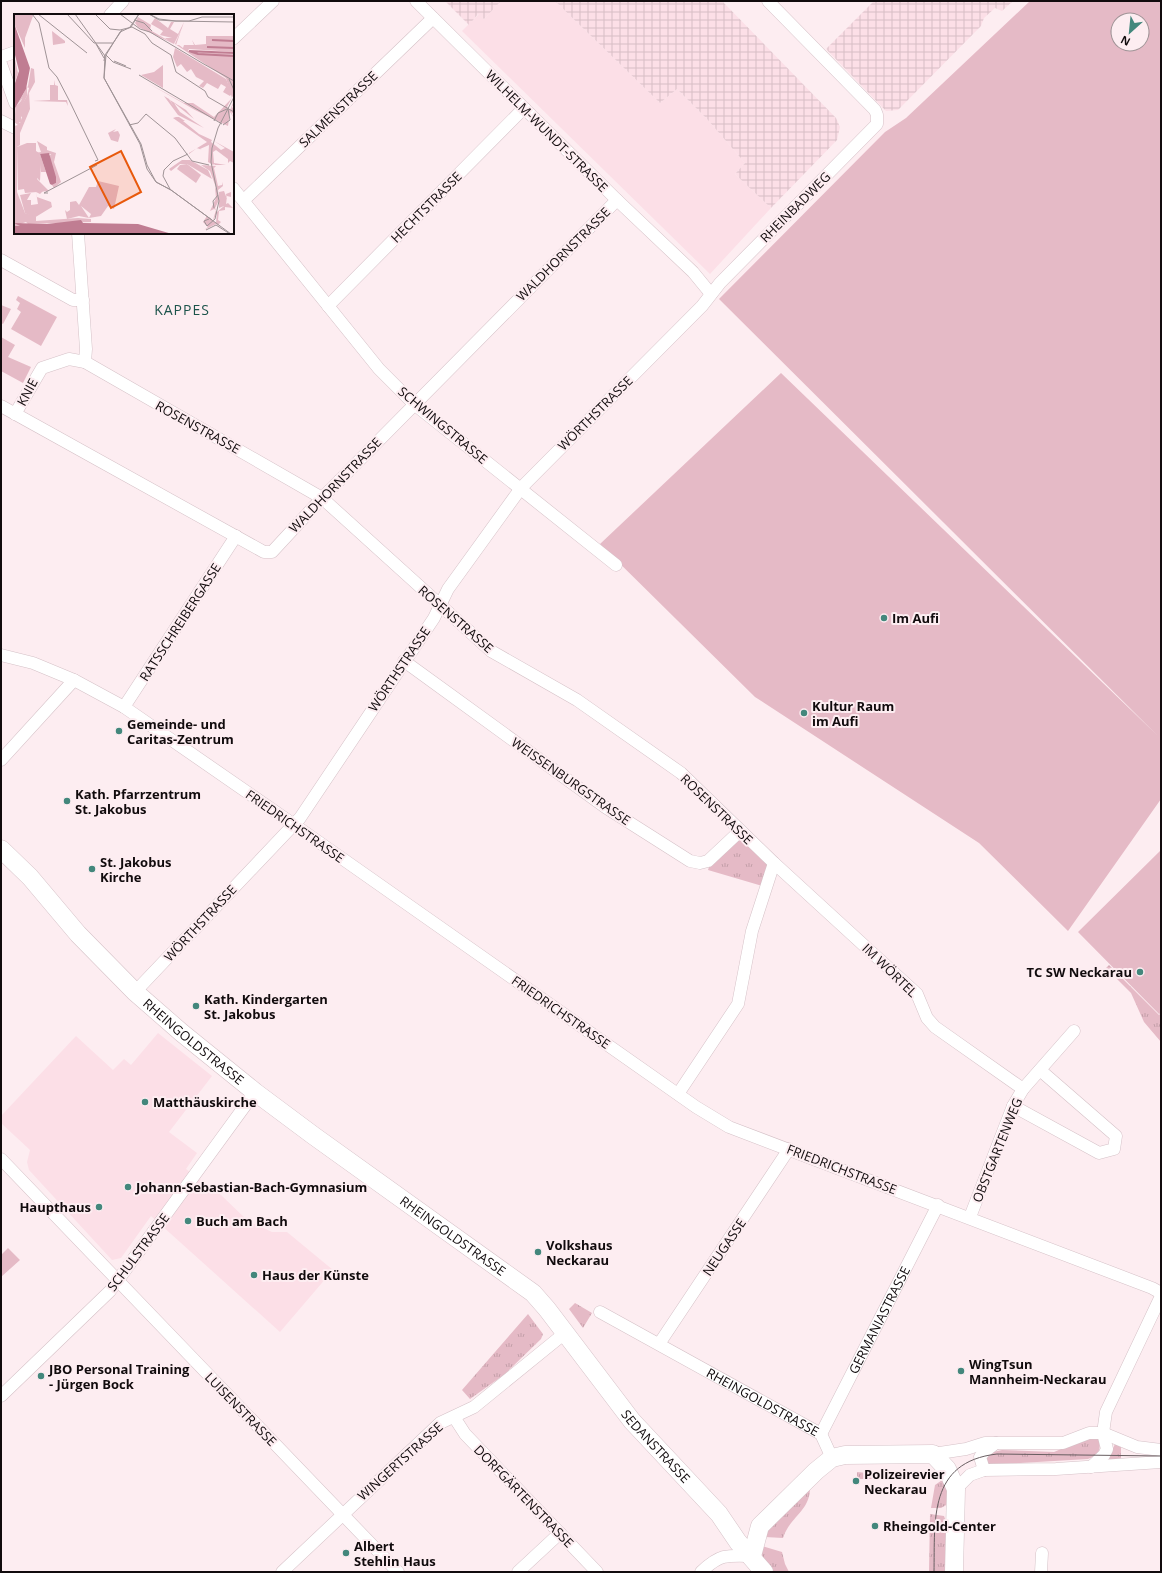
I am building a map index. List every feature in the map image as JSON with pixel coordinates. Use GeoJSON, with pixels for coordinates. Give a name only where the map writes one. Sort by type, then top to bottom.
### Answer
{"type":"FeatureCollection","features":[{"type":"Feature","properties":{"kind":"street"},"geometry":{"type":"LineString","coordinates":[[111,14],[123,1]]}},
{"type":"Feature","properties":{"kind":"street"},"geometry":{"type":"LineString","coordinates":[[234,38],[273,1]]}},
{"type":"Feature","properties":{"kind":"street","name":"WILHELM-WUNDT-STRASSE"},"geometry":{"type":"LineString","coordinates":[[416,1],[617,200],[693,272],[711,294]]}},
{"type":"Feature","properties":{"kind":"street","name":"RHEINBADWEG"},"geometry":{"type":"LineString","coordinates":[[711,294],[720,283],[869,134],[878,120],[875,110],[768,1]]}},
{"type":"Feature","properties":{"kind":"street","name":"SALMENSTRASSE"},"geometry":{"type":"LineString","coordinates":[[244,200],[433,18]]}},
{"type":"Feature","properties":{"kind":"street"},"geometry":{"type":"LineString","coordinates":[[1,57],[14,52]]}},
{"type":"Feature","properties":{"kind":"street"},"geometry":{"type":"LineString","coordinates":[[1,64],[14,101]]}},
{"type":"Feature","properties":{"kind":"street","name":"HECHTSTRASSE"},"geometry":{"type":"LineString","coordinates":[[328,306],[524,108]]}},
{"type":"Feature","properties":{"kind":"street"},"geometry":{"type":"LineString","coordinates":[[1,121],[14,128]]}},
{"type":"Feature","properties":{"kind":"street","name":"SCHWINGSTRASSE"},"geometry":{"type":"LineString","coordinates":[[234,189],[379,369],[414,404],[616,565]]}},
{"type":"Feature","properties":{"kind":"street","name":"WALDHORNSTRASSE"},"geometry":{"type":"LineString","coordinates":[[1,406],[264,552],[272,552],[322,498],[414,404],[617,200]]}},
{"type":"Feature","properties":{"kind":"street"},"geometry":{"type":"LineString","coordinates":[[78,234],[86,349],[84,362]]}},
{"type":"Feature","properties":{"kind":"street"},"geometry":{"type":"LineString","coordinates":[[1,260],[73,300],[83,300]]}},
{"type":"Feature","properties":{"kind":"street","name":"WÖRTHSTRASSE"},"geometry":{"type":"LineString","coordinates":[[135,992],[300,818],[434,618],[448,590],[521,488],[696,312],[711,294]]}},
{"type":"Feature","properties":{"kind":"street","name":"KNIE"},"geometry":{"type":"LineString","coordinates":[[15,414],[42,368],[69,359],[84,362]]}},
{"type":"Feature","properties":{"kind":"street","name":"ROSENSTRASSE"},"geometry":{"type":"LineString","coordinates":[[84,362],[322,498],[491,652],[577,700],[681,773],[774,863]]}},
{"type":"Feature","properties":{"kind":"street","name":"RATSSCHREIBERGASSE"},"geometry":{"type":"LineString","coordinates":[[124,708],[236,536]]}},
{"type":"Feature","properties":{"kind":"street","name":"FRIEDRICHSTRASSE"},"geometry":{"type":"LineString","coordinates":[[1,655],[33,663],[74,680],[124,708],[293,824],[678,1094],[729,1126],[970,1217],[1152,1288],[1161,1293]]}},
{"type":"Feature","properties":{"kind":"street","name":"WEISSENBURGSTRASSE"},"geometry":{"type":"LineString","coordinates":[[404,661],[605,807],[690,861],[700,863],[708,861],[740,831]]}},
{"type":"Feature","properties":{"kind":"street"},"geometry":{"type":"LineString","coordinates":[[1,760],[74,680]]}},
{"type":"Feature","properties":{"kind":"street","name":"RHEINGOLDSTRASSE"},"geometry":{"type":"LineString","coordinates":[[1,838],[11,846],[30,877]]}},
{"type":"Feature","properties":{"kind":"street","name":"RHEINGOLDSTRASSE"},"geometry":{"type":"LineString","coordinates":[[1,849],[30,877],[78,934],[135,992],[182,1033],[255,1092],[529,1290],[547,1309],[565,1333]]}},
{"type":"Feature","properties":{"kind":"street"},"geometry":{"type":"LineString","coordinates":[[678,1094],[738,1004],[752,931],[774,863]]}},
{"type":"Feature","properties":{"kind":"street","name":"IM WÖRTEL"},"geometry":{"type":"LineString","coordinates":[[774,863],[917,994],[927,1018],[935,1027],[1023,1089]]}},
{"type":"Feature","properties":{"kind":"street","name":"OBSTGARTENWEG"},"geometry":{"type":"LineString","coordinates":[[970,1217],[1013,1106],[1023,1089],[1074,1031]]}},
{"type":"Feature","properties":{"kind":"street"},"geometry":{"type":"LineString","coordinates":[[1013,1106],[1099,1153],[1114,1149],[1116,1136],[1040,1070]]}},
{"type":"Feature","properties":{"kind":"street","name":"SCHULSTRASSE"},"geometry":{"type":"LineString","coordinates":[[1,1396],[110,1291],[255,1092]]}},
{"type":"Feature","properties":{"kind":"street","name":"NEUGASSE"},"geometry":{"type":"LineString","coordinates":[[659,1344],[789,1149]]}},
{"type":"Feature","properties":{"kind":"street","name":"LUISENSTRASSE"},"geometry":{"type":"LineString","coordinates":[[1,1159],[398,1572]]}},
{"type":"Feature","properties":{"kind":"street","name":"GERMANIASTRASSE"},"geometry":{"type":"LineString","coordinates":[[821,1434],[938,1205]]}},
{"type":"Feature","properties":{"kind":"street"},"geometry":{"type":"LineString","coordinates":[[1091,1467],[1104,1455],[1107,1449],[1103,1432],[1103,1420],[1114,1392],[1161,1296]]}},
{"type":"Feature","properties":{"kind":"street","name":"RHEINGOLDSTRASSE"},"geometry":{"type":"LineString","coordinates":[[600,1312],[821,1434],[832,1458]]}},
{"type":"Feature","properties":{"kind":"street","name":"WINGERTSTRASSE"},"geometry":{"type":"LineString","coordinates":[[282,1572],[440,1423],[474,1407],[565,1333]]}},
{"type":"Feature","properties":{"kind":"street","name":"SEDANSTRASSE"},"geometry":{"type":"LineString","coordinates":[[565,1333],[632,1421],[724,1521],[738,1542],[752,1556],[764,1572]]}},
{"type":"Feature","properties":{"kind":"street","name":"DORFGÄRTENSTRASSE"},"geometry":{"type":"LineString","coordinates":[[454,1417],[465,1434],[597,1572]]}},
{"type":"Feature","properties":{"kind":"street"},"geometry":{"type":"LineString","coordinates":[[701,1572],[714,1560],[730,1555],[752,1556],[760,1526],[816,1471],[832,1458],[845,1455],[933,1454],[966,1449],[985,1443],[1063,1443],[1089,1433],[1103,1432],[1137,1447],[1161,1450]]}},
{"type":"Feature","properties":{"kind":"street"},"geometry":{"type":"LineString","coordinates":[[984,1470],[980,1458],[996,1443]]}},
{"type":"Feature","properties":{"kind":"street"},"geometry":{"type":"LineString","coordinates":[[933,1454],[947,1469],[956,1489],[954,1572]]}},
{"type":"Feature","properties":{"kind":"street"},"geometry":{"type":"LineString","coordinates":[[956,1489],[970,1475],[984,1470],[1091,1467],[1161,1462]]}},
{"type":"Feature","properties":{"kind":"street"},"geometry":{"type":"LineString","coordinates":[[724,1521],[746,1528],[760,1526]]}},
{"type":"Feature","properties":{"kind":"street"},"geometry":{"type":"LineString","coordinates":[[518,1572],[560,1533]]}},
{"type":"Feature","properties":{"kind":"street"},"geometry":{"type":"LineString","coordinates":[[1041,1572],[1042,1553]]}},
{"type":"Feature","properties":{"kind":"shaded area"},"geometry":{"type":"Polygon","coordinates":[[[445,1],[501,1],[484,19],[478,14],[469,25],[445,1]]]}},
{"type":"Feature","properties":{"kind":"shaded area"},"geometry":{"type":"Polygon","coordinates":[[[501,1],[555,1],[660,103],[677,89],[707,119],[745,163],[735,174],[771,208],[710,274],[462,31],[479,14],[484,19],[501,1]]]}},
{"type":"Feature","properties":{"kind":"shaded area"},"geometry":{"type":"Polygon","coordinates":[[[555,1],[722,1],[836,118],[840,127],[837,140],[771,208],[735,174],[745,163],[707,119],[677,89],[660,103],[555,1]]]}},
{"type":"Feature","properties":{"kind":"shaded area"},"geometry":{"type":"Polygon","coordinates":[[[874,1],[1013,1],[1002,11],[995,8],[984,18],[981,26],[898,110],[886,111],[826,49],[874,1]]]}},
{"type":"Feature","properties":{"kind":"shaded area","name":"Johann-Sebastian-Bach-Gymnasium"},"geometry":{"type":"Polygon","coordinates":[[[158,1033],[212,1076],[169,1132],[197,1153],[186,1169],[221,1195],[248,1221],[272,1232],[287,1232],[333,1270],[280,1332],[151,1216],[121,1258],[112,1260],[29,1170],[27,1162],[30,1150],[1,1123],[1,1116],[76,1036],[113,1070],[124,1059],[131,1065],[158,1033]]]}},
{"type":"Feature","properties":{"kind":"green space"},"geometry":{"type":"Polygon","coordinates":[[[1030,1],[1159,1],[1161,3],[1161,799],[1068,931],[979,843],[755,697],[600,544],[781,373],[1158,736],[719,299],[885,132],[906,118],[1030,1]]]}},
{"type":"Feature","properties":{"kind":"green space"},"geometry":{"type":"Polygon","coordinates":[[[18,296],[57,317],[41,346],[11,329],[21,312],[17,309],[20,303],[16,300],[18,296]]]}},
{"type":"Feature","properties":{"kind":"green space"},"geometry":{"type":"Polygon","coordinates":[[[1,305],[11,309],[3,324],[1,323],[1,305]]]}},
{"type":"Feature","properties":{"kind":"green space"},"geometry":{"type":"Polygon","coordinates":[[[1,337],[15,345],[8,357],[31,367],[23,383],[1,371],[1,337]]]}},
{"type":"Feature","properties":{"kind":"green space"},"geometry":{"type":"Polygon","coordinates":[[[740,831],[774,863],[766,887],[708,870],[740,831]]]}},
{"type":"Feature","properties":{"kind":"green space","name":"TC SW Neckarau"},"geometry":{"type":"Polygon","coordinates":[[[1161,850],[1161,1013],[1159,1014],[1078,932],[1161,850]]]}},
{"type":"Feature","properties":{"kind":"green space"},"geometry":{"type":"Polygon","coordinates":[[[1109,965],[1159,1015],[1161,1013],[1161,1042],[1144,1022],[1131,993],[1106,968],[1109,965]]]}},
{"type":"Feature","properties":{"kind":"green space"},"geometry":{"type":"Polygon","coordinates":[[[8,1248],[20,1260],[1,1277],[1,1255],[8,1248]]]}},
{"type":"Feature","properties":{"kind":"green space"},"geometry":{"type":"Polygon","coordinates":[[[575,1303],[592,1313],[583,1328],[569,1309],[575,1303]]]}},
{"type":"Feature","properties":{"kind":"green space"},"geometry":{"type":"Polygon","coordinates":[[[528,1314],[543,1334],[541,1339],[505,1374],[470,1399],[462,1390],[528,1314]]]}},
{"type":"Feature","properties":{"kind":"green space"},"geometry":{"type":"Polygon","coordinates":[[[1085,1439],[1099,1439],[1100,1446],[1097,1454],[1088,1459],[989,1465],[985,1458],[993,1452],[1002,1450],[1054,1452],[1085,1439]]]}},
{"type":"Feature","properties":{"kind":"green space"},"geometry":{"type":"Polygon","coordinates":[[[1115,1444],[1121,1447],[1121,1461],[1106,1463],[1115,1444]]]}},
{"type":"Feature","properties":{"kind":"green space"},"geometry":{"type":"Polygon","coordinates":[[[857,1472],[897,1476],[898,1479],[857,1479],[857,1472]]]}},
{"type":"Feature","properties":{"kind":"green space"},"geometry":{"type":"Polygon","coordinates":[[[945,1478],[948,1486],[948,1504],[941,1508],[931,1508],[935,1485],[945,1478]]]}},
{"type":"Feature","properties":{"kind":"green space"},"geometry":{"type":"Polygon","coordinates":[[[810,1486],[809,1495],[804,1508],[790,1524],[783,1538],[765,1537],[768,1527],[810,1486]]]}},
{"type":"Feature","properties":{"kind":"green space"},"geometry":{"type":"Polygon","coordinates":[[[930,1514],[944,1516],[948,1527],[946,1572],[929,1572],[930,1514]]]}},
{"type":"Feature","properties":{"kind":"green space"},"geometry":{"type":"Polygon","coordinates":[[[762,1546],[782,1552],[789,1572],[773,1572],[762,1557],[762,1546]]]}},
{"type":"Feature","properties":{"kind":"tram line"},"geometry":{"type":"LineString","coordinates":[[934,1572],[936,1514],[940,1496],[947,1481],[958,1468],[975,1459],[997,1454],[1161,1456]]}},
{"type":"Feature","properties":{"kind":"place","name":"Im Aufi"},"geometry":{"type":"Point","coordinates":[884,618]}},
{"type":"Feature","properties":{"kind":"place","name":"Kultur Raum im Aufi"},"geometry":{"type":"Point","coordinates":[804,713]}},
{"type":"Feature","properties":{"kind":"place","name":"Gemeinde- und Caritas-Zentrum"},"geometry":{"type":"Point","coordinates":[119,731]}},
{"type":"Feature","properties":{"kind":"place","name":"Kath. Pfarrzentrum St. Jakobus"},"geometry":{"type":"Point","coordinates":[67,801]}},
{"type":"Feature","properties":{"kind":"place","name":"St. Jakobus Kirche"},"geometry":{"type":"Point","coordinates":[92,869]}},
{"type":"Feature","properties":{"kind":"place","name":"TC SW Neckarau"},"geometry":{"type":"Point","coordinates":[1140,972]}},
{"type":"Feature","properties":{"kind":"place","name":"Kath. Kindergarten St. Jakobus"},"geometry":{"type":"Point","coordinates":[196,1006]}},
{"type":"Feature","properties":{"kind":"place","name":"Matthäuskirche"},"geometry":{"type":"Point","coordinates":[145,1102]}},
{"type":"Feature","properties":{"kind":"place","name":"Johann-Sebastian-Bach-Gymnasium"},"geometry":{"type":"Point","coordinates":[128,1187]}},
{"type":"Feature","properties":{"kind":"place","name":"Haupthaus"},"geometry":{"type":"Point","coordinates":[99,1207]}},
{"type":"Feature","properties":{"kind":"place","name":"Buch am Bach"},"geometry":{"type":"Point","coordinates":[188,1221]}},
{"type":"Feature","properties":{"kind":"place","name":"Volkshaus Neckarau"},"geometry":{"type":"Point","coordinates":[538,1252]}},
{"type":"Feature","properties":{"kind":"place","name":"Haus der Künste"},"geometry":{"type":"Point","coordinates":[254,1275]}},
{"type":"Feature","properties":{"kind":"place","name":"WingTsun Mannheim-Neckarau"},"geometry":{"type":"Point","coordinates":[961,1371]}},
{"type":"Feature","properties":{"kind":"place","name":"JBO Personal Training - Jürgen Bock"},"geometry":{"type":"Point","coordinates":[41,1376]}},
{"type":"Feature","properties":{"kind":"place","name":"Polizeirevier Neckarau"},"geometry":{"type":"Point","coordinates":[856,1481]}},
{"type":"Feature","properties":{"kind":"place","name":"Rheingold-Center"},"geometry":{"type":"Point","coordinates":[875,1526]}},
{"type":"Feature","properties":{"kind":"place","name":"Albert Stehlin Haus"},"geometry":{"type":"Point","coordinates":[346,1553]}},
{"type":"Feature","properties":{"kind":"district","name":"KAPPES"},"geometry":{"type":"Point","coordinates":[182,309]}}]}
